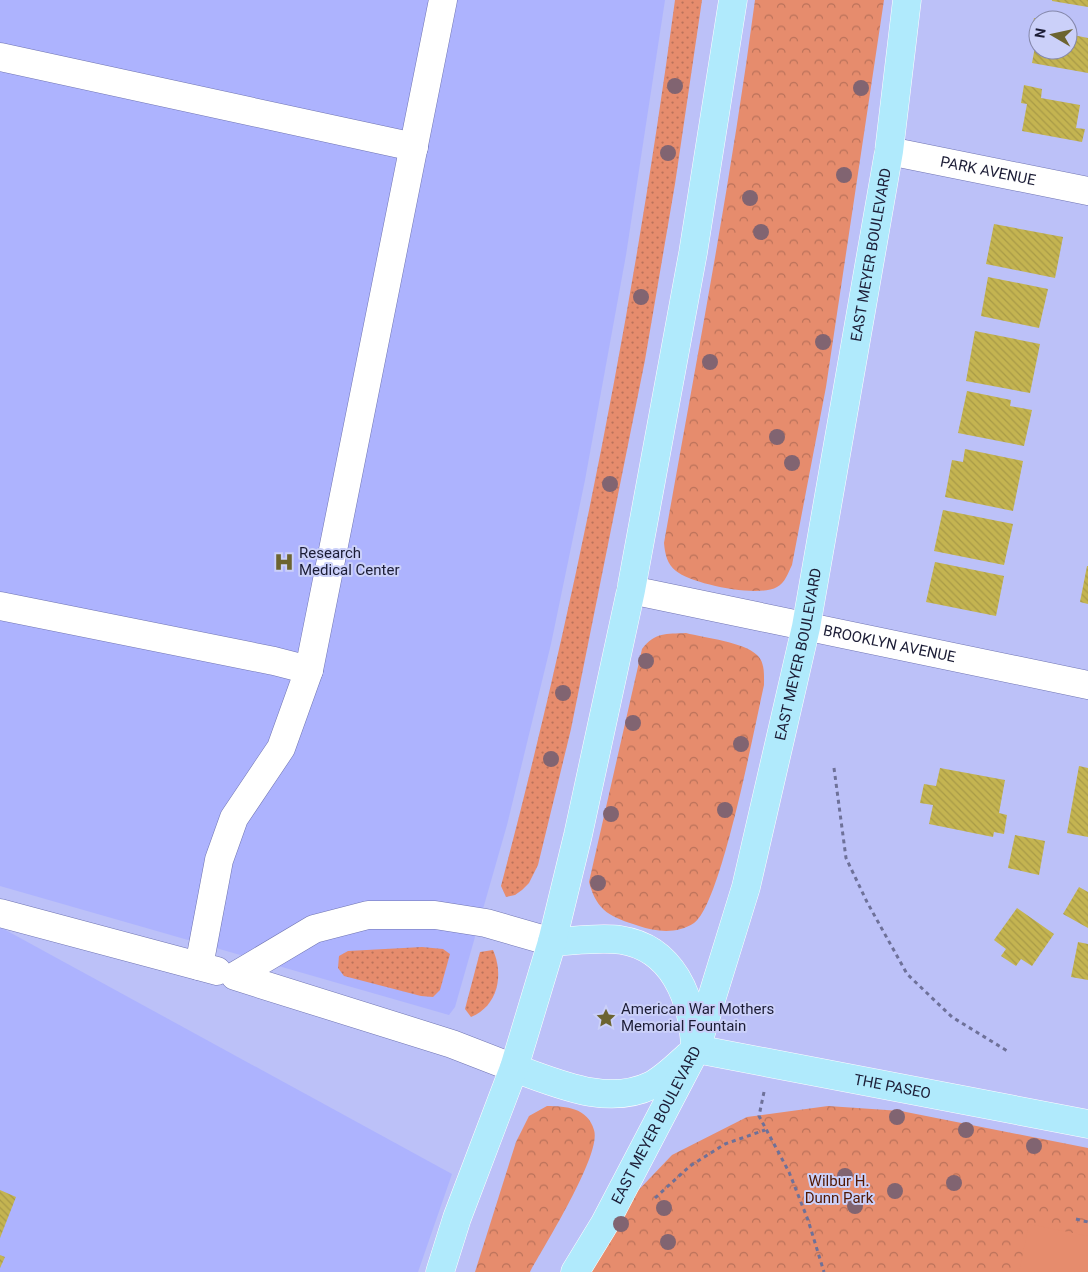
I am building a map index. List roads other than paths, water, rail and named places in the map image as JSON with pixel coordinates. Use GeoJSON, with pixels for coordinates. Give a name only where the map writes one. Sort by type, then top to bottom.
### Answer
{"type":"FeatureCollection","features":[{"type":"Feature","properties":{"kind":"main road"},"geometry":{"type":"LineString","coordinates":[[440,1272],[457,1218],[514,1068],[552,942],[630,590],[692,253],[733,0]]}},
{"type":"Feature","properties":{"kind":"main road","name":"EAST MEYER BOULEVARD"},"geometry":{"type":"LineString","coordinates":[[575,1272],[610,1215],[696,1049],[746,887],[806,627],[889,151],[907,0]]}},
{"type":"Feature","properties":{"kind":"main road"},"geometry":{"type":"LineString","coordinates":[[514,1068],[564,1086],[610,1094],[631,1092],[651,1086],[667,1075],[696,1049],[694,1026],[688,998],[664,961],[644,947],[621,940],[552,942]]}},
{"type":"Feature","properties":{"kind":"main road","name":"THE PASEO"},"geometry":{"type":"LineString","coordinates":[[696,1049],[1088,1124]]}},
{"type":"Feature","properties":{"kind":"street"},"geometry":{"type":"LineString","coordinates":[[199,966],[219,860],[234,818],[281,748],[309,670],[443,0]]}},
{"type":"Feature","properties":{"kind":"street"},"geometry":{"type":"LineString","coordinates":[[0,58],[414,148]]}},
{"type":"Feature","properties":{"kind":"street","name":"PARK AVENUE"},"geometry":{"type":"LineString","coordinates":[[889,151],[1088,191]]}},
{"type":"Feature","properties":{"kind":"street","name":"BROOKLYN AVENUE"},"geometry":{"type":"LineString","coordinates":[[630,590],[1088,685]]}},
{"type":"Feature","properties":{"kind":"street"},"geometry":{"type":"LineString","coordinates":[[0,606],[274,661],[309,670]]}},
{"type":"Feature","properties":{"kind":"street"},"geometry":{"type":"LineString","coordinates":[[0,913],[235,976],[452,1044],[514,1068]]}},
{"type":"Feature","properties":{"kind":"street"},"geometry":{"type":"LineString","coordinates":[[235,976],[314,929],[368,915],[436,915],[486,923],[552,942]]}},
{"type":"Feature","properties":{"kind":"place","name":"Research Medical Center"},"geometry":{"type":"Point","coordinates":[284,562]}},
{"type":"Feature","properties":{"kind":"place","name":"American War Mothers Memorial Fountain"},"geometry":{"type":"Point","coordinates":[606,1018]}},
{"type":"Feature","properties":{"kind":"park label","name":"Wilbur H. Dunn Park"},"geometry":{"type":"Point","coordinates":[839,1190]}}]}
